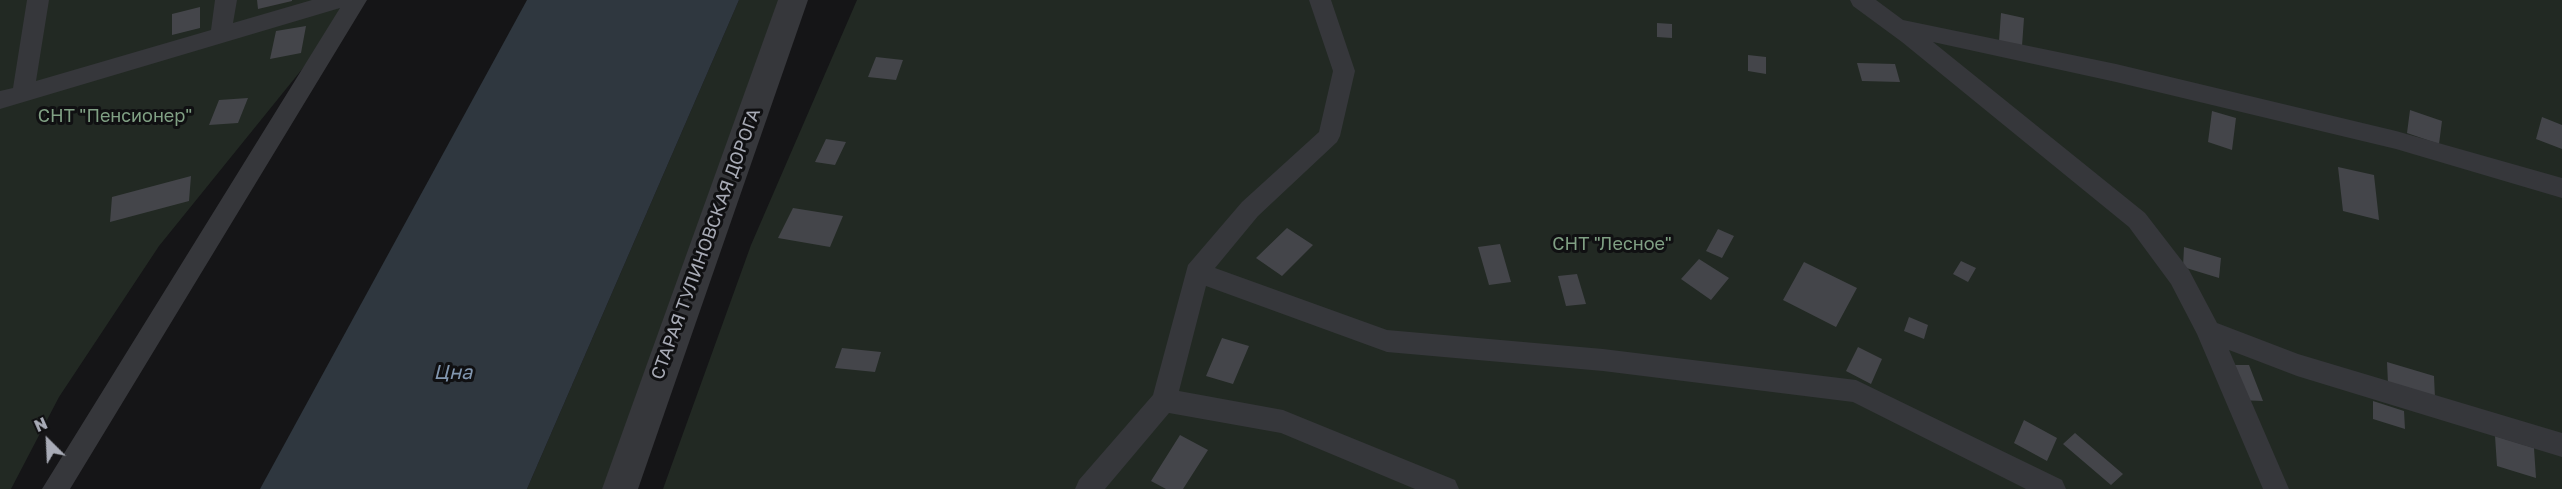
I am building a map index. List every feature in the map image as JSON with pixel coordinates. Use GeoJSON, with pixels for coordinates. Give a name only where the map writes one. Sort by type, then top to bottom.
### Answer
{"type":"FeatureCollection","features":[{"type":"Feature","properties":{"kind":"street","name":"СТАРАЯ ТУЛИНОВСКАЯ ДОРОГА"},"geometry":{"type":"LineString","coordinates":[[620,489],[629,457],[793,0]]}},
{"type":"Feature","properties":{"kind":"lane"},"geometry":{"type":"LineString","coordinates":[[23,93],[38,0]]}},
{"type":"Feature","properties":{"kind":"lane"},"geometry":{"type":"LineString","coordinates":[[221,35],[226,0]]}},
{"type":"Feature","properties":{"kind":"lane"},"geometry":{"type":"LineString","coordinates":[[0,100],[339,0]]}},
{"type":"Feature","properties":{"kind":"lane"},"geometry":{"type":"LineString","coordinates":[[55,489],[356,0]]}},
{"type":"Feature","properties":{"kind":"lane"},"geometry":{"type":"LineString","coordinates":[[1088,489],[1164,400],[1197,272],[1250,209],[1329,136],[1344,71],[1320,0]]}},
{"type":"Feature","properties":{"kind":"lane"},"geometry":{"type":"LineString","coordinates":[[1862,0],[1910,36],[2137,220],[2180,277],[2208,331],[2276,489]]}},
{"type":"Feature","properties":{"kind":"lane"},"geometry":{"type":"LineString","coordinates":[[1894,26],[2116,73],[2372,134],[2562,188]]}},
{"type":"Feature","properties":{"kind":"lane"},"geometry":{"type":"LineString","coordinates":[[1197,272],[1387,341],[1604,360],[1856,391],[2053,489]]}},
{"type":"Feature","properties":{"kind":"lane"},"geometry":{"type":"LineString","coordinates":[[2208,331],[2297,365],[2562,445]]}},
{"type":"Feature","properties":{"kind":"lane"},"geometry":{"type":"LineString","coordinates":[[1164,400],[1283,422],[1446,489]]}},
{"type":"Feature","properties":{"kind":"green space","name":"СНТ \"Пенсионер\""},"geometry":{"type":"Polygon","coordinates":[[[0,0],[358,0],[159,246],[59,397],[11,489],[0,489],[0,0]]]}},
{"type":"Feature","properties":{"kind":"green space"},"geometry":{"type":"Polygon","coordinates":[[[739,0],[806,0],[611,489],[527,489],[739,0]]]}},
{"type":"Feature","properties":{"kind":"green space","name":"СНТ \"Лесное\""},"geometry":{"type":"Polygon","coordinates":[[[857,0],[2562,0],[2562,489],[663,489],[751,245],[857,0]]]}},
{"type":"Feature","properties":{"kind":"water","name":"Цна"},"geometry":{"type":"Polygon","coordinates":[[[527,0],[739,0],[527,489],[260,489],[527,0]]]}},
{"type":"Feature","properties":{"kind":"building"},"geometry":{"type":"Polygon","coordinates":[[[257,0],[292,0],[292,1],[258,9],[257,0]]]}},
{"type":"Feature","properties":{"kind":"building"},"geometry":{"type":"Polygon","coordinates":[[[200,7],[200,28],[172,35],[172,14],[200,7]]]}},
{"type":"Feature","properties":{"kind":"building"},"geometry":{"type":"Polygon","coordinates":[[[2001,13],[2024,18],[2022,46],[1999,41],[2001,13]]]}},
{"type":"Feature","properties":{"kind":"building"},"geometry":{"type":"Polygon","coordinates":[[[1657,23],[1672,24],[1672,38],[1657,37],[1657,23]]]}},
{"type":"Feature","properties":{"kind":"building"},"geometry":{"type":"Polygon","coordinates":[[[306,26],[301,53],[270,59],[276,31],[306,26]]]}},
{"type":"Feature","properties":{"kind":"building"},"geometry":{"type":"Polygon","coordinates":[[[1748,55],[1766,57],[1766,74],[1748,71],[1748,55]]]}},
{"type":"Feature","properties":{"kind":"building"},"geometry":{"type":"Polygon","coordinates":[[[876,57],[903,60],[896,80],[868,77],[876,57]]]}},
{"type":"Feature","properties":{"kind":"building"},"geometry":{"type":"Polygon","coordinates":[[[1857,63],[1895,64],[1900,82],[1862,81],[1857,63]]]}},
{"type":"Feature","properties":{"kind":"building"},"geometry":{"type":"Polygon","coordinates":[[[248,98],[238,123],[209,125],[219,100],[248,98]]]}},
{"type":"Feature","properties":{"kind":"building"},"geometry":{"type":"Polygon","coordinates":[[[2410,110],[2442,121],[2439,144],[2407,133],[2410,110]]]}},
{"type":"Feature","properties":{"kind":"building"},"geometry":{"type":"Polygon","coordinates":[[[2212,111],[2236,118],[2232,150],[2208,142],[2212,111]]]}},
{"type":"Feature","properties":{"kind":"building"},"geometry":{"type":"Polygon","coordinates":[[[2542,117],[2562,125],[2562,149],[2536,139],[2542,117]]]}},
{"type":"Feature","properties":{"kind":"building"},"geometry":{"type":"Polygon","coordinates":[[[826,139],[846,142],[835,165],[815,162],[826,139]]]}},
{"type":"Feature","properties":{"kind":"building"},"geometry":{"type":"Polygon","coordinates":[[[2338,167],[2374,175],[2379,220],[2343,211],[2338,167]]]}},
{"type":"Feature","properties":{"kind":"building"},"geometry":{"type":"Polygon","coordinates":[[[191,176],[189,201],[110,222],[112,197],[191,176]]]}},
{"type":"Feature","properties":{"kind":"building"},"geometry":{"type":"Polygon","coordinates":[[[793,208],[843,216],[830,247],[778,238],[793,208]]]}},
{"type":"Feature","properties":{"kind":"building"},"geometry":{"type":"Polygon","coordinates":[[[1287,228],[1313,245],[1282,276],[1256,258],[1287,228]]]}},
{"type":"Feature","properties":{"kind":"building"},"geometry":{"type":"Polygon","coordinates":[[[1718,229],[1734,236],[1722,258],[1706,251],[1718,229]]]}},
{"type":"Feature","properties":{"kind":"building"},"geometry":{"type":"Polygon","coordinates":[[[1500,244],[1511,282],[1489,285],[1478,247],[1500,244]]]}},
{"type":"Feature","properties":{"kind":"building"},"geometry":{"type":"Polygon","coordinates":[[[2184,247],[2221,258],[2219,278],[2183,267],[2184,247]]]}},
{"type":"Feature","properties":{"kind":"building"},"geometry":{"type":"Polygon","coordinates":[[[1699,259],[1729,278],[1711,300],[1681,279],[1699,259]]]}},
{"type":"Feature","properties":{"kind":"building"},"geometry":{"type":"Polygon","coordinates":[[[1961,261],[1976,268],[1968,282],[1953,274],[1961,261]]]}},
{"type":"Feature","properties":{"kind":"building"},"geometry":{"type":"Polygon","coordinates":[[[1804,262],[1857,288],[1836,327],[1783,300],[1804,262]]]}},
{"type":"Feature","properties":{"kind":"building"},"geometry":{"type":"Polygon","coordinates":[[[1577,274],[1586,304],[1566,306],[1558,276],[1577,274]]]}},
{"type":"Feature","properties":{"kind":"building"},"geometry":{"type":"Polygon","coordinates":[[[1909,317],[1928,325],[1924,339],[1904,331],[1909,317]]]}},
{"type":"Feature","properties":{"kind":"building"},"geometry":{"type":"Polygon","coordinates":[[[1222,338],[1249,346],[1233,384],[1206,376],[1222,338]]]}},
{"type":"Feature","properties":{"kind":"building"},"geometry":{"type":"Polygon","coordinates":[[[1858,347],[1882,359],[1871,384],[1846,371],[1858,347]]]}},
{"type":"Feature","properties":{"kind":"building"},"geometry":{"type":"Polygon","coordinates":[[[842,348],[881,352],[875,372],[835,368],[842,348]]]}},
{"type":"Feature","properties":{"kind":"building"},"geometry":{"type":"Polygon","coordinates":[[[2387,362],[2434,376],[2435,398],[2388,384],[2387,362]]]}},
{"type":"Feature","properties":{"kind":"building"},"geometry":{"type":"Polygon","coordinates":[[[2225,365],[2249,365],[2263,401],[2239,400],[2225,365]]]}},
{"type":"Feature","properties":{"kind":"building"},"geometry":{"type":"Polygon","coordinates":[[[2373,401],[2404,411],[2405,429],[2373,419],[2373,401]]]}},
{"type":"Feature","properties":{"kind":"building"},"geometry":{"type":"Polygon","coordinates":[[[2024,420],[2057,438],[2047,461],[2014,443],[2024,420]]]}},
{"type":"Feature","properties":{"kind":"building"},"geometry":{"type":"Polygon","coordinates":[[[2075,433],[2123,474],[2111,485],[2063,444],[2075,433]]]}},
{"type":"Feature","properties":{"kind":"building"},"geometry":{"type":"Polygon","coordinates":[[[1180,435],[1208,450],[1183,489],[1166,489],[1151,481],[1180,435]]]}},
{"type":"Feature","properties":{"kind":"building"},"geometry":{"type":"Polygon","coordinates":[[[2495,436],[2534,448],[2536,478],[2497,466],[2495,436]]]}}]}
